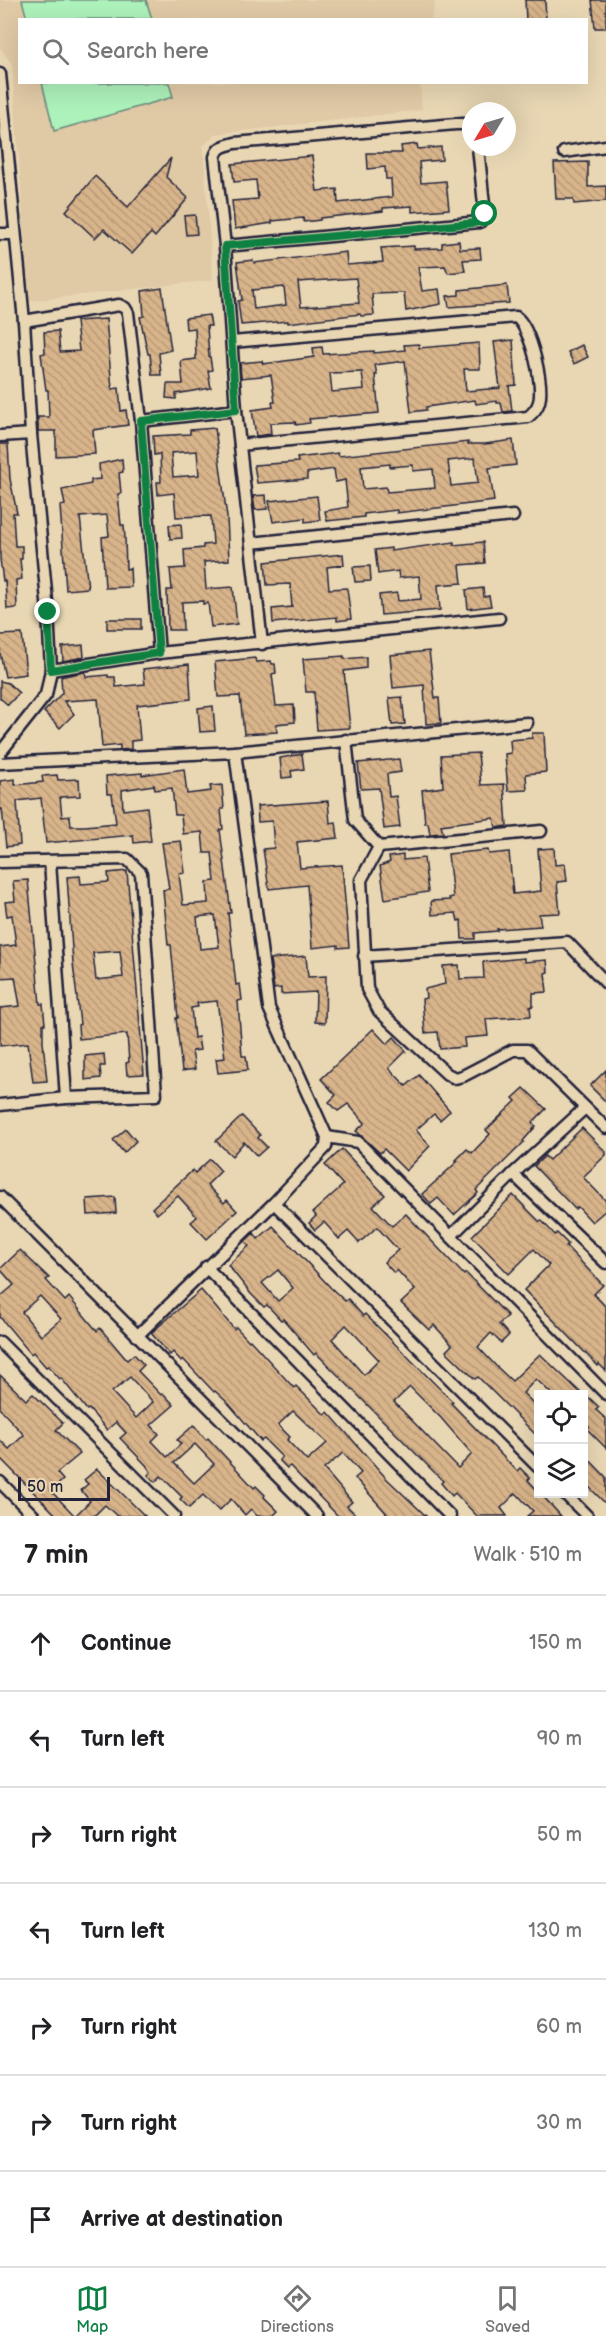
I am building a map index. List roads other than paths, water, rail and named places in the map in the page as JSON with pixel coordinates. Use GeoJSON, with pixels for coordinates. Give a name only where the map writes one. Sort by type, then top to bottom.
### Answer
{"type":"FeatureCollection","features":[{"type":"Feature","properties":{"kind":"street"},"geometry":{"type":"LineString","coordinates":[[0,74],[24,321],[51,670],[46,695],[0,753]]}},
{"type":"Feature","properties":{"kind":"street"},"geometry":{"type":"LineString","coordinates":[[262,644],[236,410],[225,246],[214,157],[221,147],[235,143],[462,124]]}},
{"type":"Feature","properties":{"kind":"street"},"geometry":{"type":"LineString","coordinates":[[564,152],[606,146]]}},
{"type":"Feature","properties":{"kind":"street"},"geometry":{"type":"LineString","coordinates":[[225,246],[480,222],[485,214],[479,156]]}},
{"type":"Feature","properties":{"kind":"street"},"geometry":{"type":"LineString","coordinates":[[0,234],[15,234]]}},
{"type":"Feature","properties":{"kind":"street"},"geometry":{"type":"LineString","coordinates":[[24,321],[118,305],[125,308],[128,314],[141,421],[159,653]]}},
{"type":"Feature","properties":{"kind":"street"},"geometry":{"type":"LineString","coordinates":[[232,342],[516,317],[525,325],[537,367],[540,400],[535,411],[528,417],[240,445]]}},
{"type":"Feature","properties":{"kind":"street"},"geometry":{"type":"LineString","coordinates":[[141,421],[236,410]]}},
{"type":"Feature","properties":{"kind":"street"},"geometry":{"type":"LineString","coordinates":[[0,436],[31,434]]}},
{"type":"Feature","properties":{"kind":"street"},"geometry":{"type":"LineString","coordinates":[[251,543],[513,516]]}},
{"type":"Feature","properties":{"kind":"street"},"geometry":{"type":"LineString","coordinates":[[51,670],[159,653],[499,618]]}},
{"type":"Feature","properties":{"kind":"street"},"geometry":{"type":"LineString","coordinates":[[0,763],[235,752],[527,723]]}},
{"type":"Feature","properties":{"kind":"street"},"geometry":{"type":"LineString","coordinates":[[346,740],[356,820],[380,847]]}},
{"type":"Feature","properties":{"kind":"street"},"geometry":{"type":"LineString","coordinates":[[137,1336],[274,1203],[326,1147],[327,1137],[268,1008],[235,752]]}},
{"type":"Feature","properties":{"kind":"street"},"geometry":{"type":"LineString","coordinates":[[380,847],[541,831]]}},
{"type":"Feature","properties":{"kind":"street"},"geometry":{"type":"LineString","coordinates":[[380,847],[361,880],[367,989],[379,1011],[451,1077],[463,1076],[513,1050],[522,1049],[530,1053],[606,1128]]}},
{"type":"Feature","properties":{"kind":"street"},"geometry":{"type":"LineString","coordinates":[[0,862],[127,859],[141,873],[156,1095],[66,1098],[0,1105]]}},
{"type":"Feature","properties":{"kind":"street"},"geometry":{"type":"LineString","coordinates":[[50,862],[66,1098]]}},
{"type":"Feature","properties":{"kind":"street"},"geometry":{"type":"LineString","coordinates":[[364,956],[567,942],[606,983]]}},
{"type":"Feature","properties":{"kind":"street"},"geometry":{"type":"LineString","coordinates":[[451,1236],[513,1174],[585,1108]]}},
{"type":"Feature","properties":{"kind":"street"},"geometry":{"type":"LineString","coordinates":[[327,1137],[358,1142],[606,1394]]}},
{"type":"Feature","properties":{"kind":"street"},"geometry":{"type":"LineString","coordinates":[[513,1174],[606,1263]]}},
{"type":"Feature","properties":{"kind":"street"},"geometry":{"type":"LineString","coordinates":[[274,1203],[534,1463]]}},
{"type":"Feature","properties":{"kind":"street"},"geometry":{"type":"LineString","coordinates":[[2,1204],[317,1516]]}},
{"type":"Feature","properties":{"kind":"street"},"geometry":{"type":"LineString","coordinates":[[206,1267],[450,1516]]}},
{"type":"Feature","properties":{"kind":"street"},"geometry":{"type":"LineString","coordinates":[[0,1342],[174,1516]]}},
{"type":"Feature","properties":{"kind":"street"},"geometry":{"type":"LineString","coordinates":[[0,1482],[34,1516]]}},
{"type":"Feature","properties":{"kind":"street"},"geometry":{"type":"LineString","coordinates":[[569,1498],[587,1516]]}}]}
